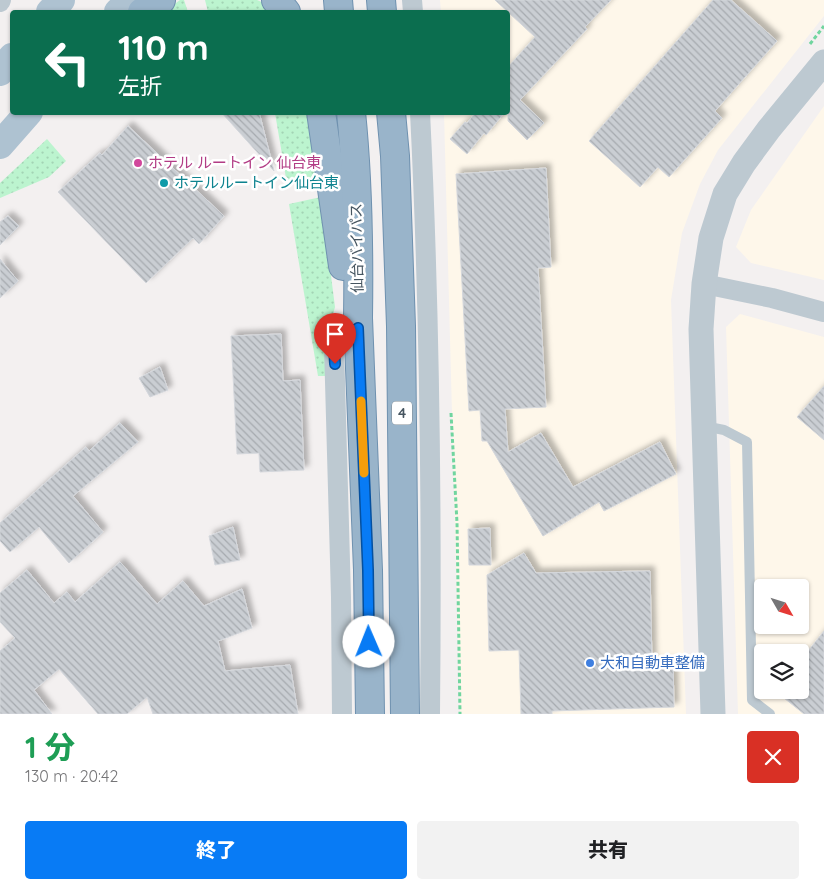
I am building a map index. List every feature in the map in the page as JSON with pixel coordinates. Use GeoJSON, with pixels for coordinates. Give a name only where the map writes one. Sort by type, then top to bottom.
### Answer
{"type":"FeatureCollection","features":[{"type":"Feature","properties":{"kind":"highway"},"geometry":{"type":"LineString","coordinates":[[145,10],[161,0]]}},
{"type":"Feature","properties":{"kind":"highway"},"geometry":{"type":"LineString","coordinates":[[276,0],[284,10]]}},
{"type":"Feature","properties":{"kind":"highway"},"geometry":{"type":"LineString","coordinates":[[321,115],[345,282],[358,323]]}},
{"type":"Feature","properties":{"kind":"highway","name":"仙台バイパス"},"geometry":{"type":"LineString","coordinates":[[351,115],[354,141],[358,323],[368,570],[370,714]]}},
{"type":"Feature","properties":{"kind":"highway","name":"4"},"geometry":{"type":"LineString","coordinates":[[391,115],[395,156],[401,326],[405,714]]}},
{"type":"Feature","properties":{"kind":"main road"},"geometry":{"type":"LineString","coordinates":[[52,10],[61,0]]}},
{"type":"Feature","properties":{"kind":"main road"},"geometry":{"type":"LineString","coordinates":[[120,10],[130,0]]}},
{"type":"Feature","properties":{"kind":"main road"},"geometry":{"type":"LineString","coordinates":[[0,145],[26,115]]}},
{"type":"Feature","properties":{"kind":"street"},"geometry":{"type":"LineString","coordinates":[[714,714],[701,329],[704,284],[711,238],[725,194],[744,163],[769,129],[824,62]]}},
{"type":"Feature","properties":{"kind":"street"},"geometry":{"type":"LineString","coordinates":[[420,115],[430,392],[430,714]]}},
{"type":"Feature","properties":{"kind":"street"},"geometry":{"type":"LineString","coordinates":[[704,284],[772,298],[824,312]]}},
{"type":"Feature","properties":{"kind":"street"},"geometry":{"type":"LineString","coordinates":[[342,714],[341,597],[334,346],[358,323]]}},
{"type":"Feature","properties":{"kind":"lane"},"geometry":{"type":"LineString","coordinates":[[703,426],[724,430],[747,442],[752,700],[770,714]]}},
{"type":"Feature","properties":{"kind":"shaded area"},"geometry":{"type":"Polygon","coordinates":[[[440,0],[824,0],[824,16],[718,150],[700,184],[682,233],[671,300],[686,714],[460,714],[444,115],[510,115],[510,10],[441,10],[440,0]]]}},
{"type":"Feature","properties":{"kind":"shaded area"},"geometry":{"type":"Polygon","coordinates":[[[824,106],[824,280],[751,263],[736,247],[751,210],[824,106]]]}},
{"type":"Feature","properties":{"kind":"shaded area"},"geometry":{"type":"Polygon","coordinates":[[[740,314],[824,337],[824,714],[738,714],[726,327],[740,314]]]}},
{"type":"Feature","properties":{"kind":"green space"},"geometry":{"type":"Polygon","coordinates":[[[180,0],[184,0],[187,10],[167,10],[180,0]]]}},
{"type":"Feature","properties":{"kind":"green space"},"geometry":{"type":"Polygon","coordinates":[[[205,0],[257,0],[264,3],[270,10],[208,10],[205,0]]]}},
{"type":"Feature","properties":{"kind":"green space"},"geometry":{"type":"Polygon","coordinates":[[[275,115],[310,115],[321,180],[287,184],[275,115]]]}},
{"type":"Feature","properties":{"kind":"green space"},"geometry":{"type":"Polygon","coordinates":[[[47,139],[66,161],[49,177],[0,198],[0,183],[47,139]]]}},
{"type":"Feature","properties":{"kind":"green space"},"geometry":{"type":"Polygon","coordinates":[[[321,197],[335,307],[325,345],[328,376],[318,376],[289,204],[321,197]]]}},
{"type":"Feature","properties":{"kind":"building"},"geometry":{"type":"Polygon","coordinates":[[[495,0],[611,0],[585,27],[587,29],[520,100],[544,123],[527,140],[508,121],[508,115],[510,115],[510,65],[535,37],[510,14],[510,10],[506,10],[495,0]]]}},
{"type":"Feature","properties":{"kind":"building"},"geometry":{"type":"Polygon","coordinates":[[[713,0],[731,0],[777,41],[715,111],[722,118],[669,177],[658,167],[640,187],[589,141],[713,0]]]}},
{"type":"Feature","properties":{"kind":"building"},"geometry":{"type":"Polygon","coordinates":[[[224,115],[260,115],[274,171],[224,115]]]}},
{"type":"Feature","properties":{"kind":"building"},"geometry":{"type":"Polygon","coordinates":[[[474,115],[503,115],[486,135],[484,133],[467,154],[450,139],[465,122],[467,123],[474,115]]]}},
{"type":"Feature","properties":{"kind":"building"},"geometry":{"type":"Polygon","coordinates":[[[128,126],[224,216],[199,244],[193,238],[146,283],[58,192],[100,153],[102,155],[128,126]]]}},
{"type":"Feature","properties":{"kind":"building"},"geometry":{"type":"Polygon","coordinates":[[[546,168],[551,267],[538,268],[546,407],[505,409],[508,452],[541,433],[573,487],[660,442],[676,474],[604,511],[599,502],[543,536],[487,441],[482,441],[480,410],[469,411],[456,174],[546,168]]]}},
{"type":"Feature","properties":{"kind":"building"},"geometry":{"type":"Polygon","coordinates":[[[8,216],[19,226],[0,245],[0,222],[8,216]]]}},
{"type":"Feature","properties":{"kind":"building"},"geometry":{"type":"Polygon","coordinates":[[[0,259],[18,281],[0,298],[0,259]]]}},
{"type":"Feature","properties":{"kind":"building"},"geometry":{"type":"Polygon","coordinates":[[[281,334],[283,381],[300,380],[304,470],[260,472],[259,453],[237,454],[231,336],[281,334]]]}},
{"type":"Feature","properties":{"kind":"building"},"geometry":{"type":"Polygon","coordinates":[[[160,367],[168,390],[150,397],[139,378],[160,367]]]}},
{"type":"Feature","properties":{"kind":"building"},"geometry":{"type":"Polygon","coordinates":[[[824,386],[824,440],[797,417],[824,386]]]}},
{"type":"Feature","properties":{"kind":"building"},"geometry":{"type":"Polygon","coordinates":[[[120,423],[138,442],[73,496],[103,532],[69,563],[39,527],[10,552],[0,541],[0,523],[86,447],[89,451],[120,423]]]}},
{"type":"Feature","properties":{"kind":"building"},"geometry":{"type":"Polygon","coordinates":[[[233,527],[240,560],[215,565],[209,536],[233,527]]]}},
{"type":"Feature","properties":{"kind":"building"},"geometry":{"type":"Polygon","coordinates":[[[490,528],[491,565],[469,565],[468,529],[490,528]]]}},
{"type":"Feature","properties":{"kind":"building"},"geometry":{"type":"Polygon","coordinates":[[[524,553],[536,573],[650,571],[652,663],[673,662],[674,707],[552,711],[552,714],[521,714],[519,650],[489,651],[487,575],[524,553]]]}},
{"type":"Feature","properties":{"kind":"building"},"geometry":{"type":"Polygon","coordinates":[[[120,562],[157,604],[183,581],[204,606],[242,589],[252,628],[218,641],[225,671],[290,665],[298,714],[153,714],[147,697],[127,714],[98,714],[59,669],[34,690],[52,714],[0,714],[0,651],[15,638],[0,622],[0,593],[27,570],[54,603],[67,592],[75,602],[120,562]]]}},
{"type":"Feature","properties":{"kind":"building"},"geometry":{"type":"Polygon","coordinates":[[[824,631],[824,714],[804,714],[785,699],[809,699],[809,650],[824,631]]]}},
{"type":"Feature","properties":{"kind":"slow traffic"},"geometry":{"type":"LineString","coordinates":[[361,401],[364,473]]}},
{"type":"Feature","properties":{"kind":"place","name":"ホテル ルートイン 仙台東"},"geometry":{"type":"Point","coordinates":[138,163]}},
{"type":"Feature","properties":{"kind":"place","name":"ホテルルートイン仙台東"},"geometry":{"type":"Point","coordinates":[164,183]}},
{"type":"Feature","properties":{"kind":"place","name":"大和自動車整備"},"geometry":{"type":"Point","coordinates":[590,663]}},
{"type":"Feature","properties":{"kind":"route"},"geometry":{"type":"LineString","coordinates":[[335,364],[334,346],[358,328],[368,570],[369,642]]}}]}
